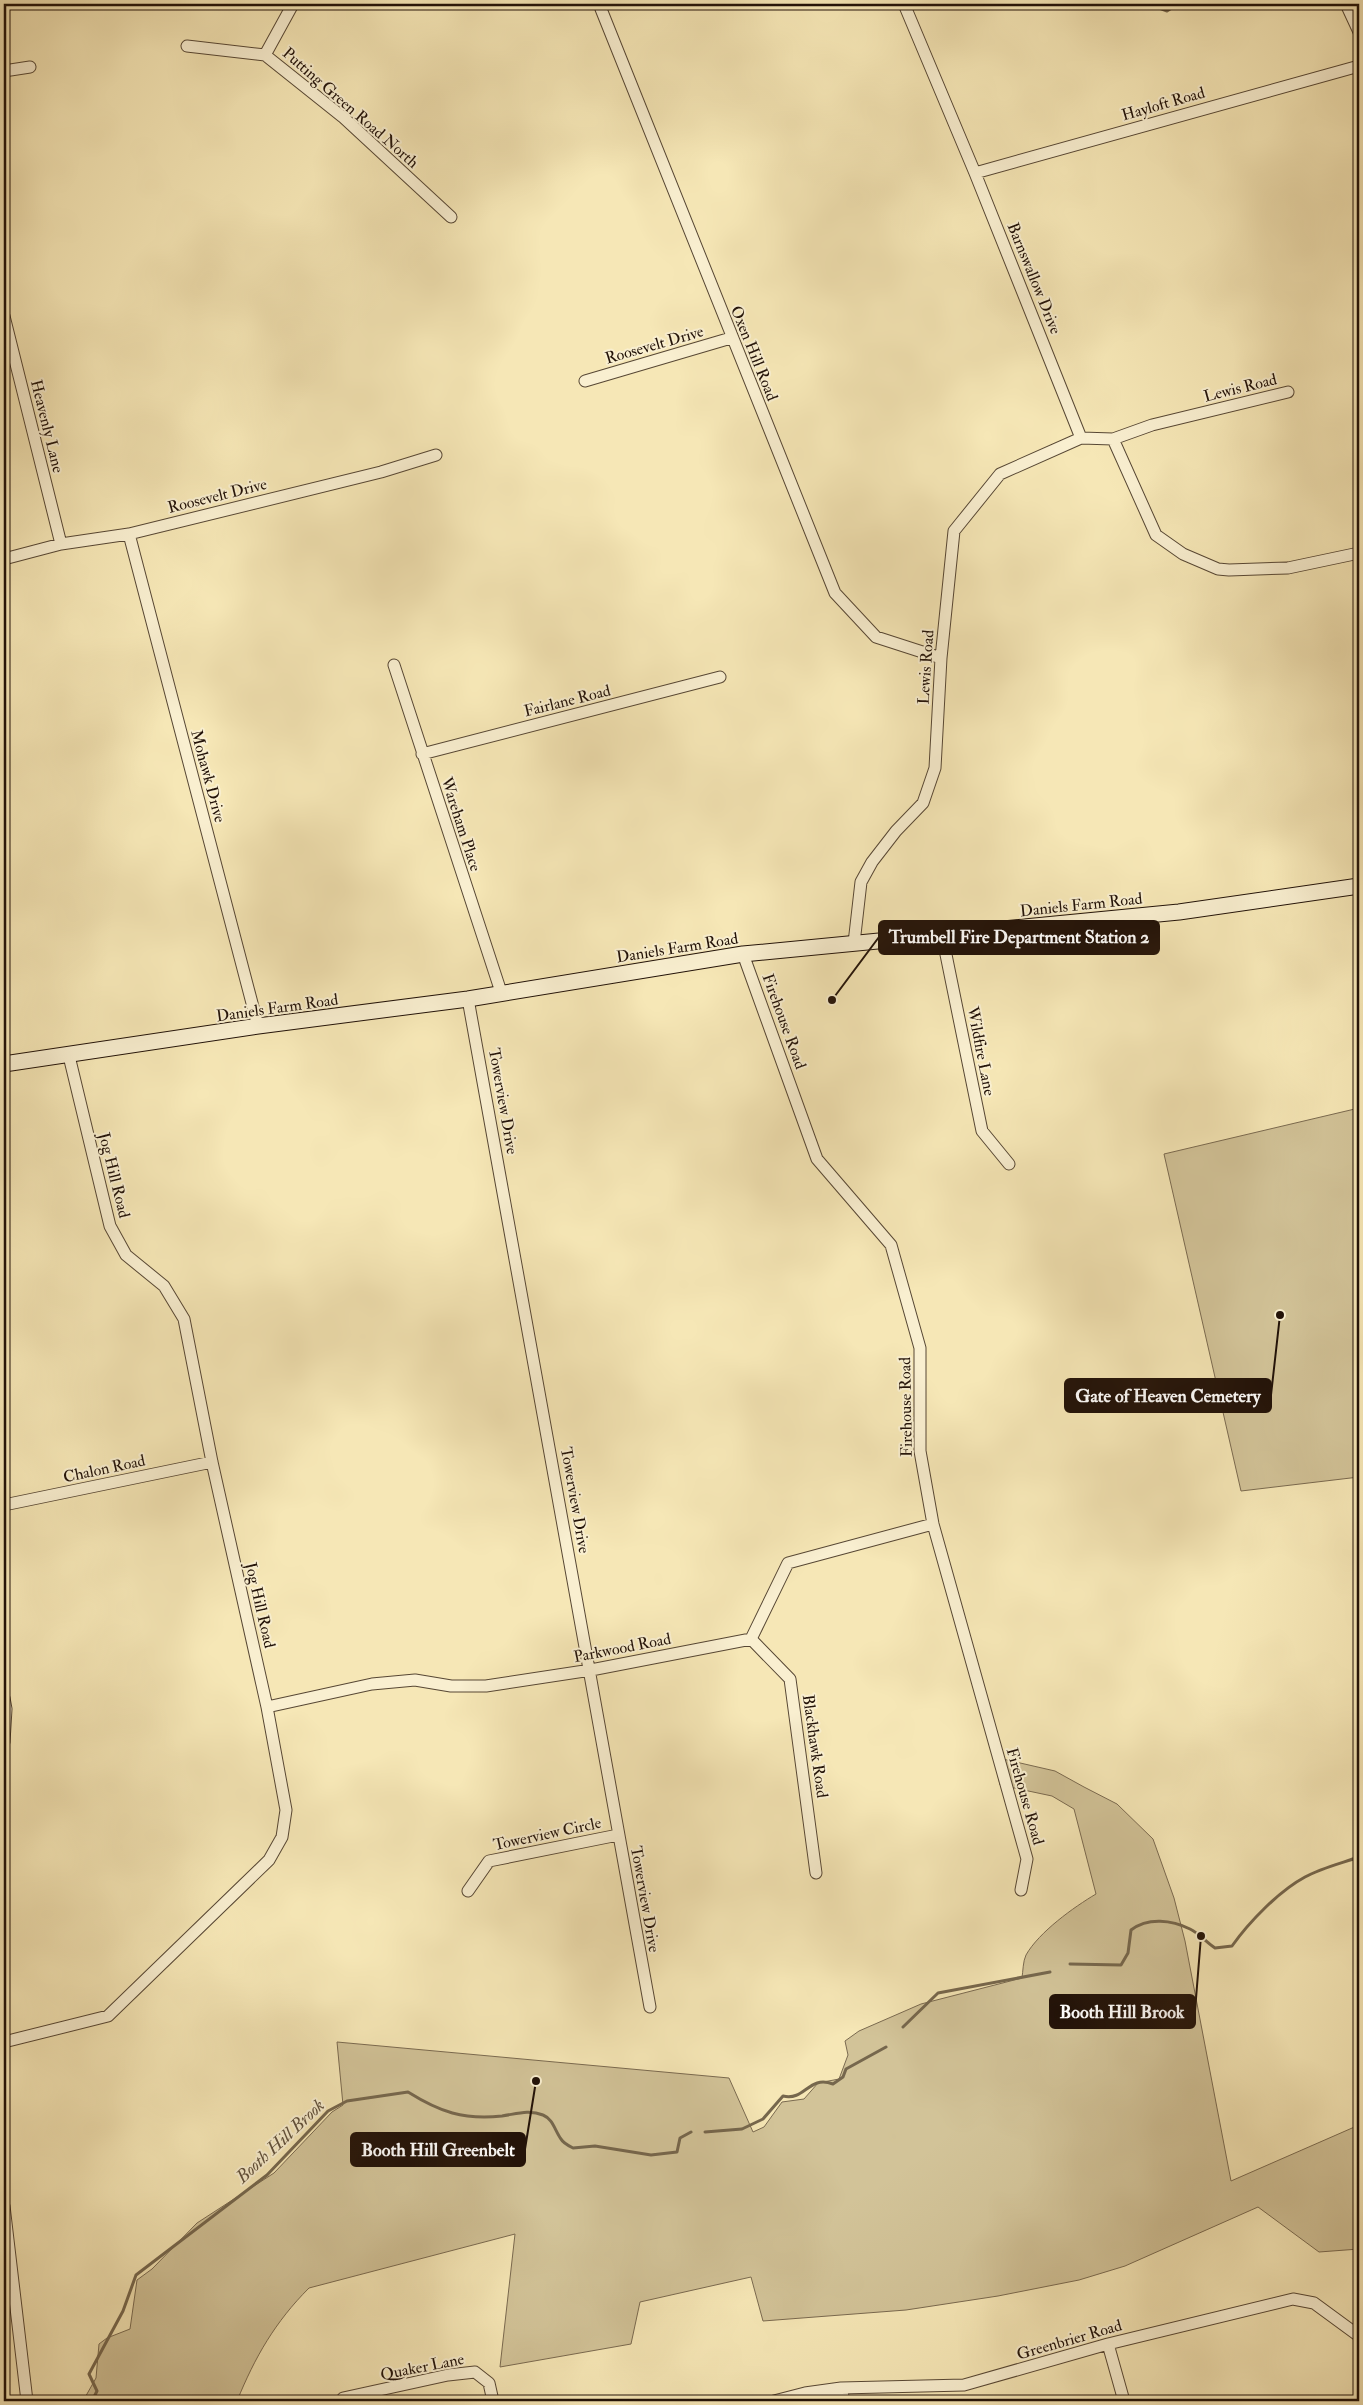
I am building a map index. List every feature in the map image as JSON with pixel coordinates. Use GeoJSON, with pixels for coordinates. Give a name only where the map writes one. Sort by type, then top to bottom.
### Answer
{"type":"FeatureCollection","features":[{"type":"Feature","properties":{"kind":"main road","name":"Daniels Farm Road"},"geometry":{"type":"LineString","coordinates":[[4,1064],[68,1056],[258,1026],[468,999],[501,992],[743,954],[1178,912],[1359,886]]}},
{"type":"Feature","properties":{"kind":"street"},"geometry":{"type":"LineString","coordinates":[[265,55],[293,4]]}},
{"type":"Feature","properties":{"kind":"street","name":"Oxen Hill Road"},"geometry":{"type":"LineString","coordinates":[[601,4],[601,9],[835,593],[876,637],[941,658]]}},
{"type":"Feature","properties":{"kind":"street","name":"Barnswallow Drive"},"geometry":{"type":"LineString","coordinates":[[904,4],[975,173],[1081,438]]}},
{"type":"Feature","properties":{"kind":"street"},"geometry":{"type":"LineString","coordinates":[[1346,4],[1359,32]]}},
{"type":"Feature","properties":{"kind":"street","name":"Putting Green Road North"},"geometry":{"type":"LineString","coordinates":[[187,46],[265,55],[344,118],[451,217]]}},
{"type":"Feature","properties":{"kind":"street","name":"Hayloft Road"},"geometry":{"type":"LineString","coordinates":[[975,173],[1359,66]]}},
{"type":"Feature","properties":{"kind":"street"},"geometry":{"type":"LineString","coordinates":[[4,72],[30,67]]}},
{"type":"Feature","properties":{"kind":"street","name":"Heavenly Lane"},"geometry":{"type":"LineString","coordinates":[[4,316],[61,544]]}},
{"type":"Feature","properties":{"kind":"street","name":"Roosevelt Drive"},"geometry":{"type":"LineString","coordinates":[[585,381],[732,338]]}},
{"type":"Feature","properties":{"kind":"street","name":"Lewis Road"},"geometry":{"type":"LineString","coordinates":[[1113,439],[1152,425],[1288,392]]}},
{"type":"Feature","properties":{"kind":"street"},"geometry":{"type":"LineString","coordinates":[[1081,438],[1113,439],[1156,535],[1183,554],[1218,569],[1288,568],[1359,553]]}},
{"type":"Feature","properties":{"kind":"street","name":"Lewis Road"},"geometry":{"type":"LineString","coordinates":[[854,943],[861,882],[872,862],[896,831],[923,802],[931,785],[935,768],[941,658],[954,531],[1000,474],[1081,438]]}},
{"type":"Feature","properties":{"kind":"street","name":"Roosevelt Drive"},"geometry":{"type":"LineString","coordinates":[[4,559],[61,544],[129,534],[381,472],[436,455]]}},
{"type":"Feature","properties":{"kind":"street","name":"Mohawk Drive"},"geometry":{"type":"LineString","coordinates":[[129,534],[258,1026]]}},
{"type":"Feature","properties":{"kind":"street","name":"Wareham Place"},"geometry":{"type":"LineString","coordinates":[[394,665],[501,992]]}},
{"type":"Feature","properties":{"kind":"street","name":"Fairlane Road"},"geometry":{"type":"LineString","coordinates":[[422,754],[720,677]]}},
{"type":"Feature","properties":{"kind":"street","name":"Wildfire Lane"},"geometry":{"type":"LineString","coordinates":[[942,935],[982,1131],[1009,1164]]}},
{"type":"Feature","properties":{"kind":"street","name":"Firehouse Road"},"geometry":{"type":"LineString","coordinates":[[743,954],[817,1159],[891,1244],[920,1348],[920,1451],[933,1524],[1027,1859],[1022,1890]]}},
{"type":"Feature","properties":{"kind":"street","name":"Towerview Drive"},"geometry":{"type":"LineString","coordinates":[[468,999],[591,1670],[618,1835],[650,2007]]}},
{"type":"Feature","properties":{"kind":"street","name":"Jog Hill Road"},"geometry":{"type":"LineString","coordinates":[[4,2042],[108,2016],[269,1860],[282,1837],[286,1810],[267,1707],[212,1462],[184,1319],[164,1286],[126,1255],[110,1226],[68,1056]]}},
{"type":"Feature","properties":{"kind":"street","name":"Chalon Road"},"geometry":{"type":"LineString","coordinates":[[4,1505],[212,1462]]}},
{"type":"Feature","properties":{"kind":"street"},"geometry":{"type":"LineString","coordinates":[[751,1639],[788,1563],[933,1524]]}},
{"type":"Feature","properties":{"kind":"street","name":"Parkwood Road"},"geometry":{"type":"LineString","coordinates":[[267,1707],[372,1684],[415,1680],[451,1686],[486,1686],[591,1670],[751,1639]]}},
{"type":"Feature","properties":{"kind":"street","name":"Blackhawk Road"},"geometry":{"type":"LineString","coordinates":[[751,1639],[790,1680],[816,1873]]}},
{"type":"Feature","properties":{"kind":"street"},"geometry":{"type":"LineString","coordinates":[[4,1698],[6,1709],[4,1742]]}},
{"type":"Feature","properties":{"kind":"street","name":"Towerview Circle"},"geometry":{"type":"LineString","coordinates":[[468,1891],[489,1862],[618,1835]]}},
{"type":"Feature","properties":{"kind":"street"},"geometry":{"type":"LineString","coordinates":[[4,2206],[27,2401]]}},
{"type":"Feature","properties":{"kind":"street","name":"Greenbrier Road"},"geometry":{"type":"LineString","coordinates":[[774,2401],[805,2393],[841,2388],[964,2385],[1108,2344],[1293,2299],[1314,2303],[1359,2336]]}},
{"type":"Feature","properties":{"kind":"street"},"geometry":{"type":"LineString","coordinates":[[1108,2344],[1124,2401]]}},
{"type":"Feature","properties":{"kind":"street","name":"Quaker Lane"},"geometry":{"type":"LineString","coordinates":[[341,2401],[343,2398],[448,2375],[475,2372],[489,2382],[493,2401]]}},
{"type":"Feature","properties":{"kind":"street"},"geometry":{"type":"LineString","coordinates":[[841,2388],[844,2401]]}},
{"type":"Feature","properties":{"kind":"shaded area"},"geometry":{"type":"Polygon","coordinates":[[[1359,1108],[1359,1477],[1241,1491],[1164,1154],[1359,1108]]]}},
{"type":"Feature","properties":{"kind":"shaded area"},"geometry":{"type":"Polygon","coordinates":[[[994,1757],[1055,1771],[1117,1804],[1153,1839],[1174,1898],[1185,1941],[1231,2181],[1359,2125],[1359,2249],[1319,2252],[1258,2207],[1125,2266],[1079,2280],[998,2296],[906,2310],[763,2321],[751,2277],[640,2302],[631,2344],[500,2367],[515,2234],[309,2288],[286,2314],[267,2341],[237,2401],[83,2401],[96,2378],[99,2344],[107,2338],[130,2329],[137,2280],[152,2269],[197,2223],[274,2173],[332,2112],[343,2105],[337,2042],[729,2078],[753,2132],[764,2127],[782,2102],[804,2099],[818,2083],[839,2079],[848,2055],[845,2041],[859,2031],[921,2004],[1022,1978],[1026,1955],[1039,1938],[1068,1913],[1096,1894],[1074,1809],[1052,1796],[1000,1785],[994,1757]]]}},
{"type":"Feature","properties":{"kind":"waterway"},"geometry":{"type":"LineString","coordinates":[[1149,4],[1167,11],[1178,4]]}},
{"type":"Feature","properties":{"kind":"waterway","name":"Booth Hill Brook"},"geometry":{"type":"LineString","coordinates":[[1070,1964],[1121,1965],[1128,1953],[1131,1930],[1145,1923],[1160,1921],[1190,1929],[1215,1948],[1232,1946],[1247,1927],[1285,1890],[1318,1871],[1359,1857]]}},
{"type":"Feature","properties":{"kind":"waterway","name":"Booth Hill Brook"},"geometry":{"type":"LineString","coordinates":[[903,2027],[938,1993],[1050,1972]]}},
{"type":"Feature","properties":{"kind":"waterway","name":"Booth Hill Brook"},"geometry":{"type":"LineString","coordinates":[[705,2132],[742,2129],[763,2119],[783,2096],[791,2097],[797,2095],[818,2083],[833,2084],[843,2077],[846,2069],[886,2047]]}},
{"type":"Feature","properties":{"kind":"waterway","name":"Booth Hill Brook"},"geometry":{"type":"LineString","coordinates":[[92,2401],[97,2391],[89,2374],[123,2311],[136,2275],[267,2175],[328,2111],[347,2101],[408,2092],[431,2105],[452,2113],[475,2117],[502,2116],[522,2112],[538,2113],[549,2119],[562,2140],[573,2148],[595,2146],[651,2155],[677,2152],[680,2138],[691,2132]]}},
{"type":"Feature","properties":{"kind":"place","name":"Trumbell Fire Department Station 2"},"geometry":{"type":"Point","coordinates":[832,1000]}},
{"type":"Feature","properties":{"kind":"place","name":"Gate of Heaven Cemetery"},"geometry":{"type":"Point","coordinates":[1280,1315]}},
{"type":"Feature","properties":{"kind":"place","name":"Booth Hill Brook"},"geometry":{"type":"Point","coordinates":[1201,1936]}},
{"type":"Feature","properties":{"kind":"place","name":"Booth Hill Greenbelt"},"geometry":{"type":"Point","coordinates":[536,2081]}}]}
